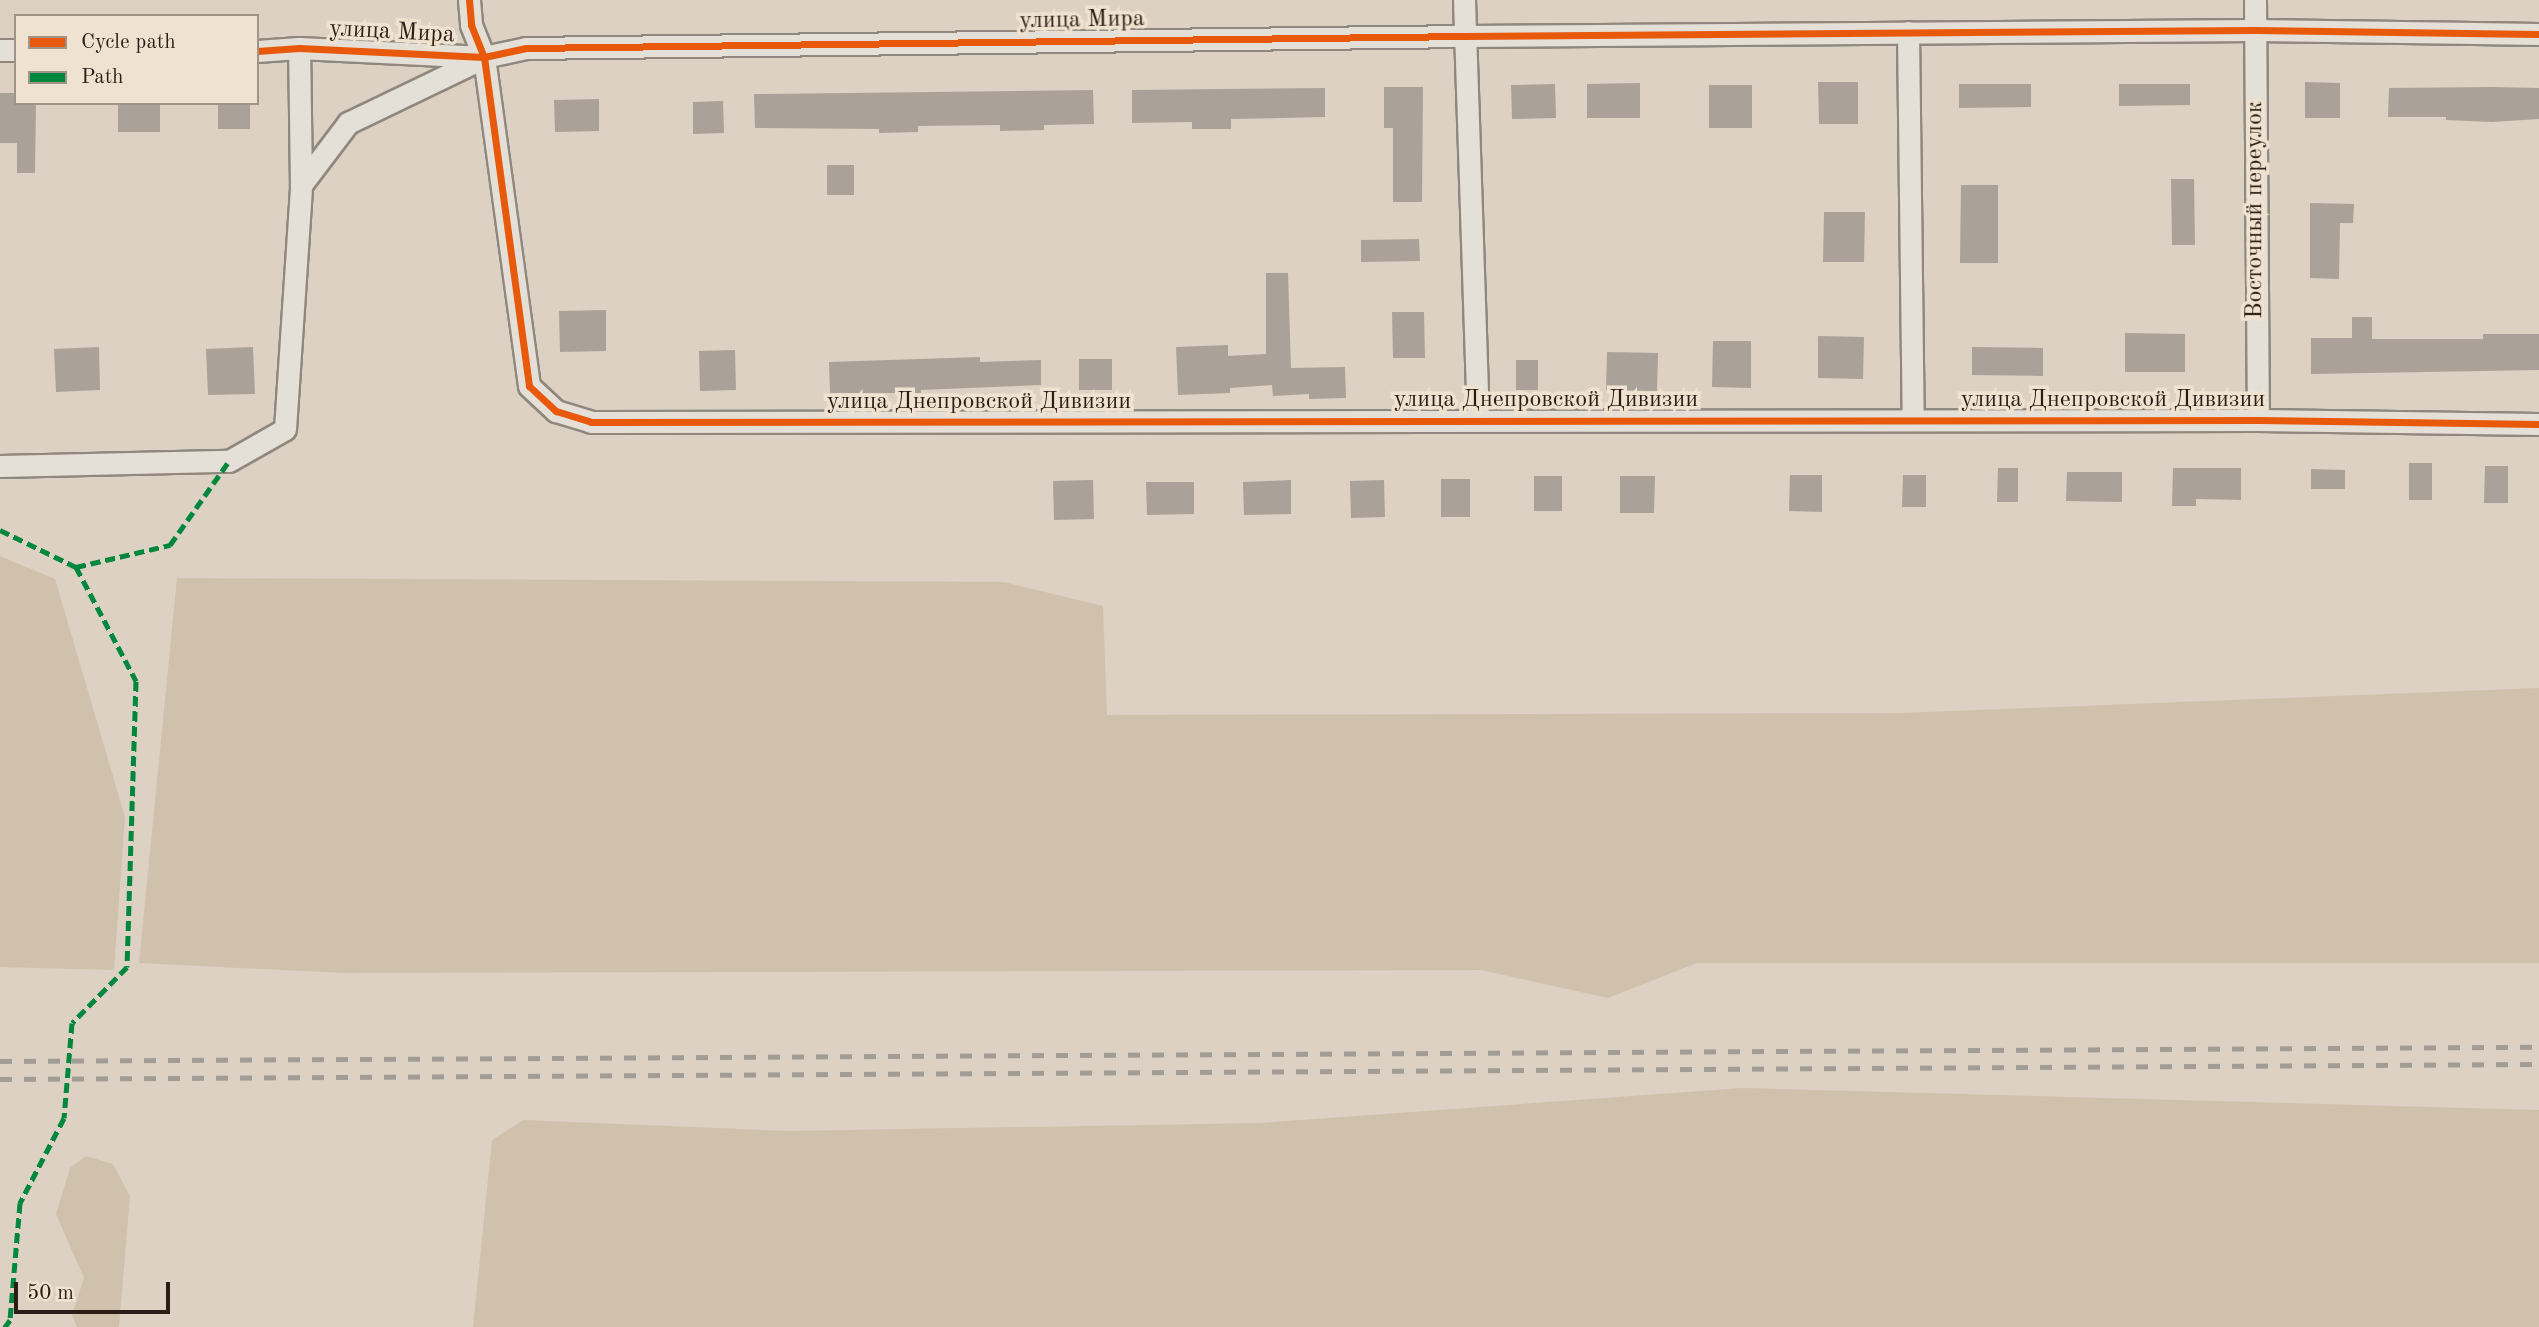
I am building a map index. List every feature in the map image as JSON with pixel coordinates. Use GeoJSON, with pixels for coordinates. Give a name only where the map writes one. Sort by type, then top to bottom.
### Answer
{"type":"FeatureCollection","features":[{"type":"Feature","properties":{"kind":"street"},"geometry":{"type":"LineString","coordinates":[[301,186],[348,123],[484,57],[471,25],[469,0]]}},
{"type":"Feature","properties":{"kind":"street"},"geometry":{"type":"LineString","coordinates":[[1464,0],[1478,420]]}},
{"type":"Feature","properties":{"kind":"street","name":"Восточный переулок"},"geometry":{"type":"LineString","coordinates":[[2255,0],[2258,419]]}},
{"type":"Feature","properties":{"kind":"street","name":"улица Мира"},"geometry":{"type":"LineString","coordinates":[[259,51],[299,48],[484,57],[526,48],[1465,36],[2255,30],[2539,34]]}},
{"type":"Feature","properties":{"kind":"street"},"geometry":{"type":"LineString","coordinates":[[1908,32],[1913,420]]}},
{"type":"Feature","properties":{"kind":"street"},"geometry":{"type":"LineString","coordinates":[[0,466],[229,461],[285,429],[301,186],[299,48]]}},
{"type":"Feature","properties":{"kind":"street","name":"улица Днепровской Дивизии"},"geometry":{"type":"LineString","coordinates":[[484,57],[529,386],[556,411],[592,422],[2258,419],[2539,424]]}},
{"type":"Feature","properties":{"kind":"shaded area"},"geometry":{"type":"Polygon","coordinates":[[[0,556],[55,579],[125,817],[114,970],[0,967],[0,556]]]}},
{"type":"Feature","properties":{"kind":"shaded area"},"geometry":{"type":"Polygon","coordinates":[[[177,578],[1004,582],[1103,606],[1107,715],[1902,713],[2539,688],[2539,963],[1697,963],[1608,998],[1481,970],[344,973],[139,963],[177,578]]]}},
{"type":"Feature","properties":{"kind":"shaded area"},"geometry":{"type":"Polygon","coordinates":[[[1742,1088],[2539,1110],[2539,1327],[473,1327],[492,1140],[523,1120],[787,1131],[1261,1123],[1742,1088]]]}},
{"type":"Feature","properties":{"kind":"shaded area"},"geometry":{"type":"Polygon","coordinates":[[[86,1156],[113,1164],[130,1196],[119,1327],[77,1327],[72,1315],[84,1278],[56,1214],[70,1168],[86,1156]]]}},
{"type":"Feature","properties":{"kind":"building"},"geometry":{"type":"Polygon","coordinates":[[[1818,82],[1858,82],[1858,124],[1819,124],[1818,82]]]}},
{"type":"Feature","properties":{"kind":"building"},"geometry":{"type":"Polygon","coordinates":[[[2305,82],[2340,83],[2340,118],[2305,118],[2305,82]]]}},
{"type":"Feature","properties":{"kind":"building"},"geometry":{"type":"Polygon","coordinates":[[[1640,83],[1640,118],[1587,118],[1587,84],[1640,83]]]}},
{"type":"Feature","properties":{"kind":"building"},"geometry":{"type":"Polygon","coordinates":[[[1555,84],[1556,118],[1512,119],[1511,85],[1555,84]]]}},
{"type":"Feature","properties":{"kind":"building"},"geometry":{"type":"Polygon","coordinates":[[[1959,84],[2031,84],[2031,107],[1959,108],[1959,84]]]}},
{"type":"Feature","properties":{"kind":"building"},"geometry":{"type":"Polygon","coordinates":[[[2119,84],[2190,84],[2190,105],[2119,106],[2119,84]]]}},
{"type":"Feature","properties":{"kind":"building"},"geometry":{"type":"Polygon","coordinates":[[[1709,85],[1752,85],[1752,128],[1709,128],[1709,85]]]}},
{"type":"Feature","properties":{"kind":"building"},"geometry":{"type":"Polygon","coordinates":[[[1384,87],[1423,87],[1422,202],[1393,202],[1393,128],[1384,128],[1384,87]]]}},
{"type":"Feature","properties":{"kind":"building"},"geometry":{"type":"Polygon","coordinates":[[[1325,88],[1325,117],[1231,119],[1231,129],[1192,129],[1192,122],[1132,123],[1132,90],[1325,88]]]}},
{"type":"Feature","properties":{"kind":"building"},"geometry":{"type":"Polygon","coordinates":[[[2389,88],[2539,88],[2539,119],[2492,122],[2446,120],[2446,117],[2388,117],[2389,88]]]}},
{"type":"Feature","properties":{"kind":"building"},"geometry":{"type":"Polygon","coordinates":[[[1093,90],[1094,124],[1044,125],[1044,130],[1000,131],[1000,125],[918,126],[918,132],[879,133],[879,129],[755,128],[754,94],[1093,90]]]}},
{"type":"Feature","properties":{"kind":"building"},"geometry":{"type":"Polygon","coordinates":[[[0,93],[14,93],[14,105],[36,105],[35,173],[17,173],[17,143],[0,143],[0,93]]]}},
{"type":"Feature","properties":{"kind":"building"},"geometry":{"type":"Polygon","coordinates":[[[599,99],[599,131],[555,132],[554,100],[599,99]]]}},
{"type":"Feature","properties":{"kind":"building"},"geometry":{"type":"Polygon","coordinates":[[[723,101],[724,133],[693,134],[693,102],[723,101]]]}},
{"type":"Feature","properties":{"kind":"building"},"geometry":{"type":"Polygon","coordinates":[[[118,105],[160,105],[160,132],[118,132],[118,105]]]}},
{"type":"Feature","properties":{"kind":"building"},"geometry":{"type":"Polygon","coordinates":[[[218,105],[250,105],[250,129],[218,129],[218,105]]]}},
{"type":"Feature","properties":{"kind":"building"},"geometry":{"type":"Polygon","coordinates":[[[827,165],[854,165],[854,195],[827,195],[827,165]]]}},
{"type":"Feature","properties":{"kind":"building"},"geometry":{"type":"Polygon","coordinates":[[[2171,179],[2194,179],[2195,245],[2172,245],[2171,179]]]}},
{"type":"Feature","properties":{"kind":"building"},"geometry":{"type":"Polygon","coordinates":[[[1961,185],[1998,185],[1998,263],[1960,263],[1961,185]]]}},
{"type":"Feature","properties":{"kind":"building"},"geometry":{"type":"Polygon","coordinates":[[[2310,203],[2354,204],[2353,223],[2340,223],[2339,279],[2310,278],[2310,203]]]}},
{"type":"Feature","properties":{"kind":"building"},"geometry":{"type":"Polygon","coordinates":[[[1824,212],[1865,212],[1864,262],[1823,262],[1824,212]]]}},
{"type":"Feature","properties":{"kind":"building"},"geometry":{"type":"Polygon","coordinates":[[[1419,239],[1420,261],[1361,262],[1361,240],[1419,239]]]}},
{"type":"Feature","properties":{"kind":"building"},"geometry":{"type":"Polygon","coordinates":[[[1266,273],[1288,273],[1291,368],[1345,367],[1346,398],[1309,399],[1309,394],[1273,396],[1272,385],[1230,388],[1230,393],[1178,395],[1176,347],[1228,345],[1228,356],[1266,354],[1266,273]]]}},
{"type":"Feature","properties":{"kind":"building"},"geometry":{"type":"Polygon","coordinates":[[[606,310],[606,351],[560,352],[559,311],[606,310]]]}},
{"type":"Feature","properties":{"kind":"building"},"geometry":{"type":"Polygon","coordinates":[[[1392,312],[1424,312],[1425,358],[1393,358],[1392,312]]]}},
{"type":"Feature","properties":{"kind":"building"},"geometry":{"type":"Polygon","coordinates":[[[2352,317],[2372,317],[2372,339],[2483,339],[2483,334],[2539,334],[2539,370],[2311,374],[2311,338],[2352,338],[2352,317]]]}},
{"type":"Feature","properties":{"kind":"building"},"geometry":{"type":"Polygon","coordinates":[[[2125,333],[2185,334],[2185,372],[2125,372],[2125,333]]]}},
{"type":"Feature","properties":{"kind":"building"},"geometry":{"type":"Polygon","coordinates":[[[1818,336],[1864,337],[1863,379],[1818,378],[1818,336]]]}},
{"type":"Feature","properties":{"kind":"building"},"geometry":{"type":"Polygon","coordinates":[[[1713,341],[1751,341],[1751,388],[1712,387],[1713,341]]]}},
{"type":"Feature","properties":{"kind":"building"},"geometry":{"type":"Polygon","coordinates":[[[99,347],[100,390],[56,392],[54,349],[99,347]]]}},
{"type":"Feature","properties":{"kind":"building"},"geometry":{"type":"Polygon","coordinates":[[[253,347],[255,394],[208,395],[206,349],[253,347]]]}},
{"type":"Feature","properties":{"kind":"building"},"geometry":{"type":"Polygon","coordinates":[[[1972,347],[2043,348],[2043,376],[1972,375],[1972,347]]]}},
{"type":"Feature","properties":{"kind":"building"},"geometry":{"type":"Polygon","coordinates":[[[735,350],[736,390],[700,391],[699,351],[735,350]]]}},
{"type":"Feature","properties":{"kind":"building"},"geometry":{"type":"Polygon","coordinates":[[[1607,352],[1658,353],[1657,391],[1606,390],[1607,352]]]}},
{"type":"Feature","properties":{"kind":"building"},"geometry":{"type":"Polygon","coordinates":[[[980,357],[980,362],[1041,360],[1041,385],[921,390],[921,393],[830,393],[829,362],[980,357]]]}},
{"type":"Feature","properties":{"kind":"building"},"geometry":{"type":"Polygon","coordinates":[[[1079,359],[1112,359],[1112,390],[1079,390],[1079,359]]]}},
{"type":"Feature","properties":{"kind":"building"},"geometry":{"type":"Polygon","coordinates":[[[1516,360],[1538,360],[1538,390],[1516,390],[1516,360]]]}},
{"type":"Feature","properties":{"kind":"building"},"geometry":{"type":"Polygon","coordinates":[[[2409,463],[2432,463],[2432,500],[2409,500],[2409,463]]]}},
{"type":"Feature","properties":{"kind":"building"},"geometry":{"type":"Polygon","coordinates":[[[2485,466],[2508,466],[2508,503],[2484,503],[2485,466]]]}},
{"type":"Feature","properties":{"kind":"building"},"geometry":{"type":"Polygon","coordinates":[[[1998,468],[2018,468],[2018,502],[1997,502],[1998,468]]]}},
{"type":"Feature","properties":{"kind":"building"},"geometry":{"type":"Polygon","coordinates":[[[2173,468],[2241,468],[2241,500],[2196,499],[2196,506],[2172,506],[2173,468]]]}},
{"type":"Feature","properties":{"kind":"building"},"geometry":{"type":"Polygon","coordinates":[[[2311,469],[2345,470],[2345,489],[2311,489],[2311,469]]]}},
{"type":"Feature","properties":{"kind":"building"},"geometry":{"type":"Polygon","coordinates":[[[2067,472],[2122,472],[2122,502],[2066,501],[2067,472]]]}},
{"type":"Feature","properties":{"kind":"building"},"geometry":{"type":"Polygon","coordinates":[[[1790,475],[1822,475],[1822,512],[1789,511],[1790,475]]]}},
{"type":"Feature","properties":{"kind":"building"},"geometry":{"type":"Polygon","coordinates":[[[1903,475],[1926,475],[1926,507],[1902,507],[1903,475]]]}},
{"type":"Feature","properties":{"kind":"building"},"geometry":{"type":"Polygon","coordinates":[[[1534,476],[1562,476],[1562,511],[1534,511],[1534,476]]]}},
{"type":"Feature","properties":{"kind":"building"},"geometry":{"type":"Polygon","coordinates":[[[1620,476],[1655,476],[1654,513],[1620,513],[1620,476]]]}},
{"type":"Feature","properties":{"kind":"building"},"geometry":{"type":"Polygon","coordinates":[[[1441,479],[1470,479],[1470,517],[1441,517],[1441,479]]]}},
{"type":"Feature","properties":{"kind":"building"},"geometry":{"type":"Polygon","coordinates":[[[1093,480],[1094,519],[1054,520],[1053,481],[1093,480]]]}},
{"type":"Feature","properties":{"kind":"building"},"geometry":{"type":"Polygon","coordinates":[[[1291,480],[1291,514],[1244,515],[1243,482],[1291,480]]]}},
{"type":"Feature","properties":{"kind":"building"},"geometry":{"type":"Polygon","coordinates":[[[1384,480],[1385,517],[1351,518],[1350,481],[1384,480]]]}},
{"type":"Feature","properties":{"kind":"building"},"geometry":{"type":"Polygon","coordinates":[[[1146,482],[1194,482],[1194,514],[1147,515],[1146,482]]]}},
{"type":"Feature","properties":{"kind":"railway"},"geometry":{"type":"LineString","coordinates":[[0,1061],[2539,1047]]}},
{"type":"Feature","properties":{"kind":"railway"},"geometry":{"type":"LineString","coordinates":[[0,1079],[2539,1064]]}},
{"type":"Feature","properties":{"kind":"marked path"},"geometry":{"type":"LineString","coordinates":[[76,567],[170,545],[229,461]]}},
{"type":"Feature","properties":{"kind":"marked path"},"geometry":{"type":"LineString","coordinates":[[0,530],[76,567],[136,681],[127,967],[72,1023],[64,1118],[20,1203],[10,1320],[5,1327]]}},
{"type":"Feature","properties":{"kind":"cycle path"},"geometry":{"type":"LineString","coordinates":[[469,0],[471,25],[484,57],[529,386],[556,411],[591,422],[2258,420],[2539,424]]}},
{"type":"Feature","properties":{"kind":"cycle path"},"geometry":{"type":"LineString","coordinates":[[259,51],[299,48],[484,57],[526,48],[1465,36],[2255,30],[2539,34]]}}]}
